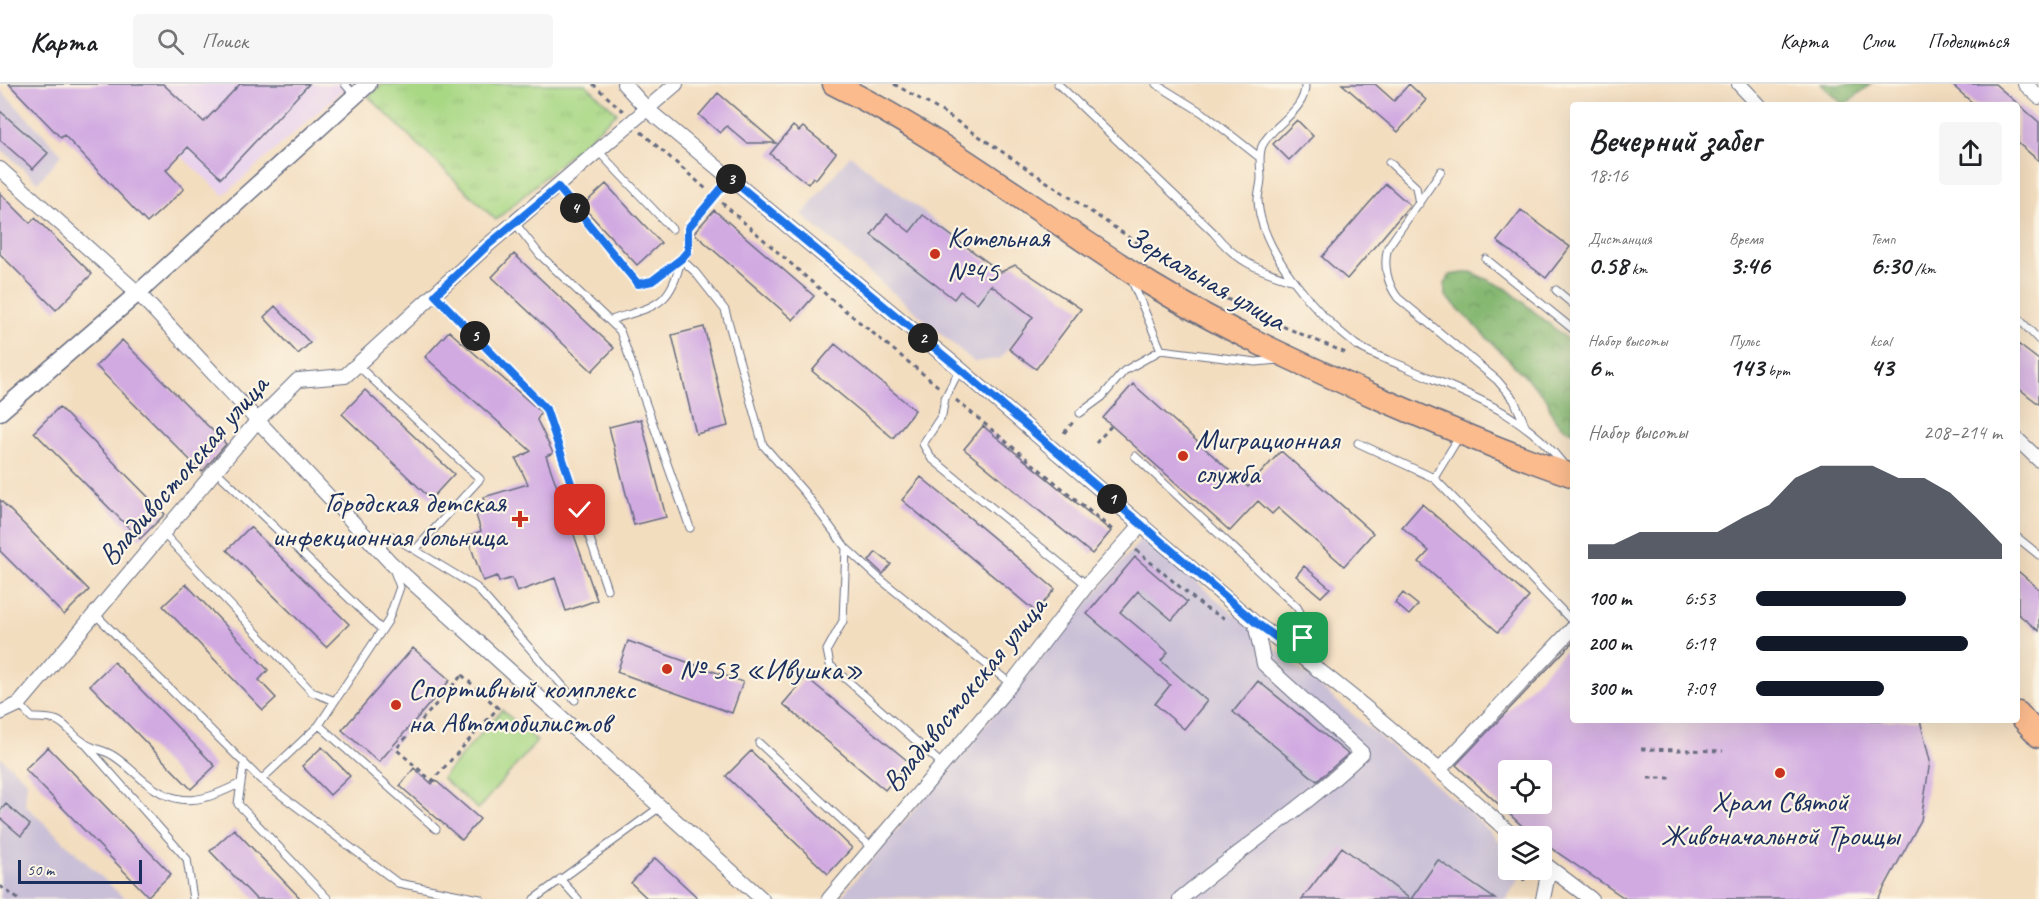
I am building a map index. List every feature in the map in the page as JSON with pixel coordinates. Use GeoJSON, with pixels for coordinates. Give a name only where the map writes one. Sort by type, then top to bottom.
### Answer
{"type":"FeatureCollection","features":[{"type":"Feature","properties":{"kind":"main road","name":"Зеркальная улица"},"geometry":{"type":"LineString","coordinates":[[834,84],[941,143],[1128,270],[1229,329],[1289,359],[1461,435],[1570,475]]}},
{"type":"Feature","properties":{"kind":"main road"},"geometry":{"type":"LineString","coordinates":[[2020,715],[2039,736]]}},
{"type":"Feature","properties":{"kind":"street"},"geometry":{"type":"LineString","coordinates":[[0,412],[138,293],[350,90],[368,84]]}},
{"type":"Feature","properties":{"kind":"street"},"geometry":{"type":"LineString","coordinates":[[624,84],[648,110],[960,369],[1255,622],[1291,648],[1439,770],[1502,826]]}},
{"type":"Feature","properties":{"kind":"street","name":"Владивостокская улица"},"geometry":{"type":"LineString","coordinates":[[0,713],[19,704],[258,420],[298,380],[345,376],[515,223],[676,84]]}},
{"type":"Feature","properties":{"kind":"street"},"geometry":{"type":"LineString","coordinates":[[1739,84],[1756,102]]}},
{"type":"Feature","properties":{"kind":"street"},"geometry":{"type":"LineString","coordinates":[[2025,84],[2039,97]]}},
{"type":"Feature","properties":{"kind":"street"},"geometry":{"type":"LineString","coordinates":[[0,169],[138,293],[391,563],[762,899]]}},
{"type":"Feature","properties":{"kind":"street"},"geometry":{"type":"LineString","coordinates":[[2020,442],[2038,462]]}},
{"type":"Feature","properties":{"kind":"street","name":"Владивостокская улица"},"geometry":{"type":"LineString","coordinates":[[830,899],[1011,684],[1087,585],[1142,524]]}},
{"type":"Feature","properties":{"kind":"street"},"geometry":{"type":"LineString","coordinates":[[1180,899],[1239,851],[1324,790],[1362,753],[1263,664],[1255,622]]}},
{"type":"Feature","properties":{"kind":"street"},"geometry":{"type":"LineString","coordinates":[[1439,770],[1570,629]]}},
{"type":"Feature","properties":{"kind":"street"},"geometry":{"type":"LineString","coordinates":[[1552,869],[1592,899]]}},
{"type":"Feature","properties":{"kind":"street"},"geometry":{"type":"LineString","coordinates":[[1543,899],[1545,880]]}},
{"type":"Feature","properties":{"kind":"lane"},"geometry":{"type":"LineString","coordinates":[[1058,84],[1214,232],[1227,249],[1248,266],[1291,280]]}},
{"type":"Feature","properties":{"kind":"lane"},"geometry":{"type":"LineString","coordinates":[[1156,84],[1203,113],[1259,157]]}},
{"type":"Feature","properties":{"kind":"lane"},"geometry":{"type":"LineString","coordinates":[[1305,84],[1304,94],[1297,106],[1263,144],[1259,157],[1262,179],[1258,199],[1262,223],[1291,280],[1356,345],[1500,408],[1548,444],[1570,472]]}},
{"type":"Feature","properties":{"kind":"lane"},"geometry":{"type":"LineString","coordinates":[[599,152],[672,229]]}},
{"type":"Feature","properties":{"kind":"lane"},"geometry":{"type":"LineString","coordinates":[[1389,162],[1416,187],[1418,207]]}},
{"type":"Feature","properties":{"kind":"lane"},"geometry":{"type":"LineString","coordinates":[[1441,171],[1388,247],[1385,261],[1392,291],[1497,380],[1514,400],[1525,425]]}},
{"type":"Feature","properties":{"kind":"lane"},"geometry":{"type":"LineString","coordinates":[[558,187],[638,284],[652,281],[688,251],[688,228],[730,178]]}},
{"type":"Feature","properties":{"kind":"lane"},"geometry":{"type":"LineString","coordinates":[[515,223],[540,255],[620,330],[690,528]]}},
{"type":"Feature","properties":{"kind":"lane"},"geometry":{"type":"LineString","coordinates":[[611,320],[647,309],[665,298],[676,285],[681,259]]}},
{"type":"Feature","properties":{"kind":"lane"},"geometry":{"type":"LineString","coordinates":[[681,259],[696,272],[725,310],[763,445],[805,493],[846,548],[880,579],[1011,684]]}},
{"type":"Feature","properties":{"kind":"lane"},"geometry":{"type":"LineString","coordinates":[[1486,259],[1570,327]]}},
{"type":"Feature","properties":{"kind":"lane"},"geometry":{"type":"LineString","coordinates":[[1128,270],[1161,350]]}},
{"type":"Feature","properties":{"kind":"lane"},"geometry":{"type":"LineString","coordinates":[[1556,290],[1570,302]]}},
{"type":"Feature","properties":{"kind":"lane"},"geometry":{"type":"LineString","coordinates":[[435,295],[546,409],[607,589]]}},
{"type":"Feature","properties":{"kind":"lane"},"geometry":{"type":"LineString","coordinates":[[2020,320],[2039,340]]}},
{"type":"Feature","properties":{"kind":"lane"},"geometry":{"type":"LineString","coordinates":[[1080,413],[1102,397],[1124,371],[1161,350],[1256,362],[1289,359]]}},
{"type":"Feature","properties":{"kind":"lane"},"geometry":{"type":"LineString","coordinates":[[357,365],[480,479],[415,550]]}},
{"type":"Feature","properties":{"kind":"lane"},"geometry":{"type":"LineString","coordinates":[[960,369],[945,398],[942,415],[923,444],[931,458],[1087,585]]}},
{"type":"Feature","properties":{"kind":"lane"},"geometry":{"type":"LineString","coordinates":[[1434,477],[1461,435]]}},
{"type":"Feature","properties":{"kind":"lane"},"geometry":{"type":"LineString","coordinates":[[1358,443],[1434,477],[1570,621]]}},
{"type":"Feature","properties":{"kind":"lane"},"geometry":{"type":"LineString","coordinates":[[1135,456],[1297,607],[1308,627],[1303,638],[1291,648]]}},
{"type":"Feature","properties":{"kind":"lane"},"geometry":{"type":"LineString","coordinates":[[216,471],[382,630]]}},
{"type":"Feature","properties":{"kind":"lane"},"geometry":{"type":"LineString","coordinates":[[163,533],[312,692],[335,701]]}},
{"type":"Feature","properties":{"kind":"lane"},"geometry":{"type":"LineString","coordinates":[[379,549],[392,537],[476,587],[575,700]]}},
{"type":"Feature","properties":{"kind":"lane"},"geometry":{"type":"LineString","coordinates":[[2020,540],[2039,555]]}},
{"type":"Feature","properties":{"kind":"lane"},"geometry":{"type":"LineString","coordinates":[[846,548],[843,621],[827,650],[830,665],[943,765]]}},
{"type":"Feature","properties":{"kind":"lane"},"geometry":{"type":"LineString","coordinates":[[261,780],[319,725],[382,630],[400,587],[391,563]]}},
{"type":"Feature","properties":{"kind":"lane"},"geometry":{"type":"LineString","coordinates":[[95,614],[261,780],[398,883],[480,899]]}},
{"type":"Feature","properties":{"kind":"lane"},"geometry":{"type":"LineString","coordinates":[[19,704],[32,718],[61,720],[86,744],[187,859],[193,899]]}},
{"type":"Feature","properties":{"kind":"lane"},"geometry":{"type":"LineString","coordinates":[[319,725],[436,829]]}},
{"type":"Feature","properties":{"kind":"lane"},"geometry":{"type":"LineString","coordinates":[[759,743],[872,848]]}},
{"type":"Feature","properties":{"kind":"lane"},"geometry":{"type":"LineString","coordinates":[[86,744],[111,754],[145,782],[186,801],[202,800],[241,783]]}},
{"type":"Feature","properties":{"kind":"lane"},"geometry":{"type":"LineString","coordinates":[[244,762],[238,804],[328,899]]}},
{"type":"Feature","properties":{"kind":"lane"},"geometry":{"type":"LineString","coordinates":[[534,899],[660,807]]}},
{"type":"Feature","properties":{"kind":"lane"},"geometry":{"type":"LineString","coordinates":[[560,879],[578,899]]}},
{"type":"Feature","properties":{"kind":"path"},"geometry":{"type":"LineString","coordinates":[[593,84],[628,117]]}},
{"type":"Feature","properties":{"kind":"path"},"geometry":{"type":"LineString","coordinates":[[894,84],[946,114],[1200,285],[1268,320],[1347,353]]}},
{"type":"Feature","properties":{"kind":"path"},"geometry":{"type":"LineString","coordinates":[[635,125],[712,194]]}},
{"type":"Feature","properties":{"kind":"path"},"geometry":{"type":"LineString","coordinates":[[721,201],[830,298],[945,392]]}},
{"type":"Feature","properties":{"kind":"path"},"geometry":{"type":"LineString","coordinates":[[954,399],[1116,533]]}},
{"type":"Feature","properties":{"kind":"path"},"geometry":{"type":"LineString","coordinates":[[1096,443],[1112,425]]}},
{"type":"Feature","properties":{"kind":"path"},"geometry":{"type":"LineString","coordinates":[[1134,548],[1205,608],[1226,619]]}},
{"type":"Feature","properties":{"kind":"path"},"geometry":{"type":"LineString","coordinates":[[462,675],[498,708],[432,781],[396,749],[462,675]]}},
{"type":"Feature","properties":{"kind":"path"},"geometry":{"type":"LineString","coordinates":[[1641,749],[1723,751]]}},
{"type":"Feature","properties":{"kind":"path"},"geometry":{"type":"LineString","coordinates":[[1648,778],[1674,778]]}},
{"type":"Feature","properties":{"kind":"path"},"geometry":{"type":"LineString","coordinates":[[0,886],[18,899]]}},
{"type":"Feature","properties":{"kind":"shaded area"},"geometry":{"type":"Polygon","coordinates":[[[101,84],[350,84],[224,195],[101,84]]]}},
{"type":"Feature","properties":{"kind":"shaded area"},"geometry":{"type":"Polygon","coordinates":[[[0,89],[62,154],[38,182],[0,148],[0,89]]]}},
{"type":"Feature","properties":{"kind":"shaded area"},"geometry":{"type":"Polygon","coordinates":[[[850,155],[1001,272],[1015,265],[1054,289],[1000,359],[974,362],[802,215],[850,155]]]}},
{"type":"Feature","properties":{"kind":"shaded area"},"geometry":{"type":"Polygon","coordinates":[[[1143,537],[1474,817],[1498,840],[1498,880],[1518,880],[1506,899],[1495,899],[1438,860],[1422,884],[1444,899],[1410,899],[1342,847],[1302,899],[841,897],[1143,537]],[[1258,681],[1233,712],[1324,786],[1349,755],[1258,681]]]}},
{"type":"Feature","properties":{"kind":"shaded area"},"geometry":{"type":"Polygon","coordinates":[[[0,757],[27,781],[25,805],[125,899],[0,899],[0,757]]]}},
{"type":"Feature","properties":{"kind":"green space"},"geometry":{"type":"Polygon","coordinates":[[[382,84],[585,84],[617,113],[496,220],[369,97],[382,84]]]}},
{"type":"Feature","properties":{"kind":"green space"},"geometry":{"type":"Polygon","coordinates":[[[1821,84],[1871,84],[1848,102],[1841,102],[1821,84]]]}},
{"type":"Feature","properties":{"kind":"green space"},"geometry":{"type":"Polygon","coordinates":[[[1471,272],[1507,289],[1570,342],[1570,431],[1558,424],[1547,399],[1446,296],[1445,284],[1450,275],[1471,272]]]}},
{"type":"Feature","properties":{"kind":"green space"},"geometry":{"type":"Polygon","coordinates":[[[502,710],[537,741],[478,809],[442,778],[502,710]]]}},
{"type":"Feature","properties":{"kind":"building"},"geometry":{"type":"Polygon","coordinates":[[[9,84],[163,84],[204,122],[240,84],[309,84],[221,178],[188,147],[166,170],[184,189],[147,223],[64,135],[61,138],[9,84]]]}},
{"type":"Feature","properties":{"kind":"building"},"geometry":{"type":"Polygon","coordinates":[[[1342,84],[1375,84],[1394,101],[1409,84],[1426,100],[1398,132],[1342,84]]]}},
{"type":"Feature","properties":{"kind":"building"},"geometry":{"type":"Polygon","coordinates":[[[1951,84],[1995,84],[2016,102],[1972,102],[1951,84]]]}},
{"type":"Feature","properties":{"kind":"building"},"geometry":{"type":"Polygon","coordinates":[[[718,93],[776,143],[747,143],[727,126],[720,133],[699,115],[718,93]]]}},
{"type":"Feature","properties":{"kind":"building"},"geometry":{"type":"Polygon","coordinates":[[[2020,106],[2039,122],[2039,161],[2020,145],[2020,106]]]}},
{"type":"Feature","properties":{"kind":"building"},"geometry":{"type":"Polygon","coordinates":[[[0,111],[48,153],[33,169],[0,140],[0,111]]]}},
{"type":"Feature","properties":{"kind":"building"},"geometry":{"type":"Polygon","coordinates":[[[1297,120],[1313,136],[1289,160],[1273,144],[1297,120]]]}},
{"type":"Feature","properties":{"kind":"building"},"geometry":{"type":"Polygon","coordinates":[[[793,126],[799,131],[803,127],[836,153],[816,179],[813,177],[808,184],[770,154],[793,126]]]}},
{"type":"Feature","properties":{"kind":"building"},"geometry":{"type":"Polygon","coordinates":[[[606,184],[661,243],[637,265],[582,206],[606,184]]]}},
{"type":"Feature","properties":{"kind":"building"},"geometry":{"type":"Polygon","coordinates":[[[1386,184],[1410,205],[1347,279],[1322,257],[1386,184]]]}},
{"type":"Feature","properties":{"kind":"building"},"geometry":{"type":"Polygon","coordinates":[[[0,193],[30,223],[35,218],[92,274],[56,310],[0,254],[0,193]]]}},
{"type":"Feature","properties":{"kind":"building"},"geometry":{"type":"Polygon","coordinates":[[[714,210],[814,296],[793,320],[694,233],[714,210]]]}},
{"type":"Feature","properties":{"kind":"building"},"geometry":{"type":"Polygon","coordinates":[[[1521,210],[1570,247],[1546,278],[1497,241],[1521,210]]]}},
{"type":"Feature","properties":{"kind":"building"},"geometry":{"type":"Polygon","coordinates":[[[887,214],[910,232],[923,215],[1001,272],[1015,265],[1081,309],[1036,369],[1009,349],[1033,317],[991,285],[977,303],[960,291],[954,299],[871,235],[887,214]]]}},
{"type":"Feature","properties":{"kind":"building"},"geometry":{"type":"Polygon","coordinates":[[[514,254],[614,348],[592,371],[492,277],[514,254]]]}},
{"type":"Feature","properties":{"kind":"building"},"geometry":{"type":"Polygon","coordinates":[[[275,306],[310,343],[298,354],[264,317],[275,306]]]}},
{"type":"Feature","properties":{"kind":"building"},"geometry":{"type":"Polygon","coordinates":[[[704,327],[728,426],[696,434],[672,335],[704,327]]]}},
{"type":"Feature","properties":{"kind":"building"},"geometry":{"type":"Polygon","coordinates":[[[449,331],[541,412],[537,420],[553,453],[546,456],[597,600],[566,611],[555,578],[517,592],[512,578],[499,582],[497,576],[483,581],[467,536],[481,531],[476,515],[488,510],[484,497],[528,484],[516,459],[531,451],[425,357],[449,331]]]}},
{"type":"Feature","properties":{"kind":"building"},"geometry":{"type":"Polygon","coordinates":[[[122,340],[226,444],[202,472],[96,366],[122,340]]]}},
{"type":"Feature","properties":{"kind":"building"},"geometry":{"type":"Polygon","coordinates":[[[835,344],[915,410],[893,438],[812,371],[835,344]]]}},
{"type":"Feature","properties":{"kind":"building"},"geometry":{"type":"Polygon","coordinates":[[[2020,346],[2039,360],[2039,404],[2020,390],[2020,346]]]}},
{"type":"Feature","properties":{"kind":"building"},"geometry":{"type":"Polygon","coordinates":[[[1133,384],[1248,487],[1281,451],[1373,533],[1344,566],[1278,508],[1272,514],[1258,501],[1230,531],[1103,418],[1133,384]]]}},
{"type":"Feature","properties":{"kind":"building"},"geometry":{"type":"Polygon","coordinates":[[[365,390],[454,474],[431,499],[342,414],[365,390]]]}},
{"type":"Feature","properties":{"kind":"building"},"geometry":{"type":"Polygon","coordinates":[[[59,407],[165,514],[140,539],[34,432],[59,407]]]}},
{"type":"Feature","properties":{"kind":"building"},"geometry":{"type":"Polygon","coordinates":[[[641,419],[666,517],[634,525],[609,427],[641,419]]]}},
{"type":"Feature","properties":{"kind":"building"},"geometry":{"type":"Polygon","coordinates":[[[983,426],[1111,531],[1092,554],[964,449],[983,426]]]}},
{"type":"Feature","properties":{"kind":"building"},"geometry":{"type":"Polygon","coordinates":[[[921,477],[1055,589],[1036,612],[902,500],[921,477]]]}},
{"type":"Feature","properties":{"kind":"building"},"geometry":{"type":"Polygon","coordinates":[[[0,500],[89,590],[64,615],[0,551],[0,500]]]}},
{"type":"Feature","properties":{"kind":"building"},"geometry":{"type":"Polygon","coordinates":[[[1422,504],[1529,597],[1498,632],[1419,562],[1429,551],[1402,527],[1422,504]]]}},
{"type":"Feature","properties":{"kind":"building"},"geometry":{"type":"Polygon","coordinates":[[[250,527],[349,624],[326,647],[227,550],[250,527]]]}},
{"type":"Feature","properties":{"kind":"building"},"geometry":{"type":"Polygon","coordinates":[[[876,552],[891,564],[883,574],[869,561],[876,552]]]}},
{"type":"Feature","properties":{"kind":"building"},"geometry":{"type":"Polygon","coordinates":[[[1135,557],[1187,602],[1172,620],[1138,591],[1120,612],[1168,652],[1161,661],[1207,701],[1184,729],[1155,704],[1170,685],[1087,614],[1135,557]]]}},
{"type":"Feature","properties":{"kind":"building"},"geometry":{"type":"Polygon","coordinates":[[[1304,566],[1330,588],[1321,597],[1296,576],[1304,566]]]}},
{"type":"Feature","properties":{"kind":"building"},"geometry":{"type":"Polygon","coordinates":[[[2020,573],[2039,589],[2039,631],[2020,616],[2020,573]]]}},
{"type":"Feature","properties":{"kind":"building"},"geometry":{"type":"Polygon","coordinates":[[[186,584],[268,670],[259,680],[276,698],[263,710],[163,606],[186,584]]]}},
{"type":"Feature","properties":{"kind":"building"},"geometry":{"type":"Polygon","coordinates":[[[1403,593],[1418,605],[1409,615],[1395,603],[1403,593]]]}},
{"type":"Feature","properties":{"kind":"building"},"geometry":{"type":"Polygon","coordinates":[[[628,641],[743,682],[732,713],[617,672],[628,641]]]}},
{"type":"Feature","properties":{"kind":"building"},"geometry":{"type":"Polygon","coordinates":[[[1570,645],[1570,723],[1921,723],[1930,761],[1921,820],[1878,899],[1626,899],[1552,849],[1552,826],[1522,826],[1509,814],[1552,814],[1552,760],[1498,760],[1498,804],[1456,765],[1570,645]]]}},
{"type":"Feature","properties":{"kind":"building","name":"Спортивный комплекс на Автомобилистов"},"geometry":{"type":"Polygon","coordinates":[[[413,648],[450,680],[379,762],[342,730],[413,648]]]}},
{"type":"Feature","properties":{"kind":"building"},"geometry":{"type":"Polygon","coordinates":[[[114,662],[215,766],[191,789],[90,685],[114,662]]]}},
{"type":"Feature","properties":{"kind":"building"},"geometry":{"type":"Polygon","coordinates":[[[806,677],[909,762],[885,790],[783,704],[806,677]]]}},
{"type":"Feature","properties":{"kind":"building"},"geometry":{"type":"Polygon","coordinates":[[[1258,681],[1348,754],[1317,781],[1233,712],[1258,681]]]}},
{"type":"Feature","properties":{"kind":"building"},"geometry":{"type":"Polygon","coordinates":[[[48,747],[171,874],[148,896],[25,769],[48,747]]]}},
{"type":"Feature","properties":{"kind":"building"},"geometry":{"type":"Polygon","coordinates":[[[322,747],[350,776],[330,795],[302,766],[322,747]]]}},
{"type":"Feature","properties":{"kind":"building"},"geometry":{"type":"Polygon","coordinates":[[[751,751],[852,848],[828,874],[726,776],[751,751]]]}},
{"type":"Feature","properties":{"kind":"building"},"geometry":{"type":"Polygon","coordinates":[[[414,768],[432,784],[435,780],[480,819],[462,840],[400,786],[414,768]]]}},
{"type":"Feature","properties":{"kind":"building"},"geometry":{"type":"Polygon","coordinates":[[[6,804],[30,825],[21,836],[0,818],[0,811],[6,804]]]}},
{"type":"Feature","properties":{"kind":"building"},"geometry":{"type":"Polygon","coordinates":[[[234,829],[301,899],[256,899],[210,851],[234,829]]]}},
{"type":"Feature","properties":{"kind":"building"},"geometry":{"type":"Polygon","coordinates":[[[1342,847],[1410,899],[1302,899],[1342,847]]]}},
{"type":"Feature","properties":{"kind":"building"},"geometry":{"type":"Polygon","coordinates":[[[655,858],[699,899],[648,899],[631,883],[655,858]]]}},
{"type":"Feature","properties":{"kind":"building"},"geometry":{"type":"Polygon","coordinates":[[[1438,860],[1495,899],[1411,899],[1438,860]]]}},
{"type":"Feature","properties":{"kind":"place","name":"Котельная №45"},"geometry":{"type":"Point","coordinates":[935,254]}},
{"type":"Feature","properties":{"kind":"place","name":"Миграционная служба"},"geometry":{"type":"Point","coordinates":[1183,456]}},
{"type":"Feature","properties":{"kind":"place","name":"Городская детская инфекционная больница"},"geometry":{"type":"Point","coordinates":[520,519]}},
{"type":"Feature","properties":{"kind":"place","name":"№ 53 «Ивушка»"},"geometry":{"type":"Point","coordinates":[667,669]}},
{"type":"Feature","properties":{"kind":"place","name":"Спортивный комплекс на Автомобилистов"},"geometry":{"type":"Point","coordinates":[396,705]}},
{"type":"Feature","properties":{"kind":"place","name":"Храм Святой Живоначальной Троицы"},"geometry":{"type":"Point","coordinates":[1780,773]}},
{"type":"Feature","properties":{"kind":"route"},"geometry":{"type":"LineString","coordinates":[[580,510],[546,409],[435,295],[488,245],[558,187],[638,284],[652,281],[688,251],[688,228],[730,178],[960,369],[1255,622],[1291,648],[1303,638]]}}]}
